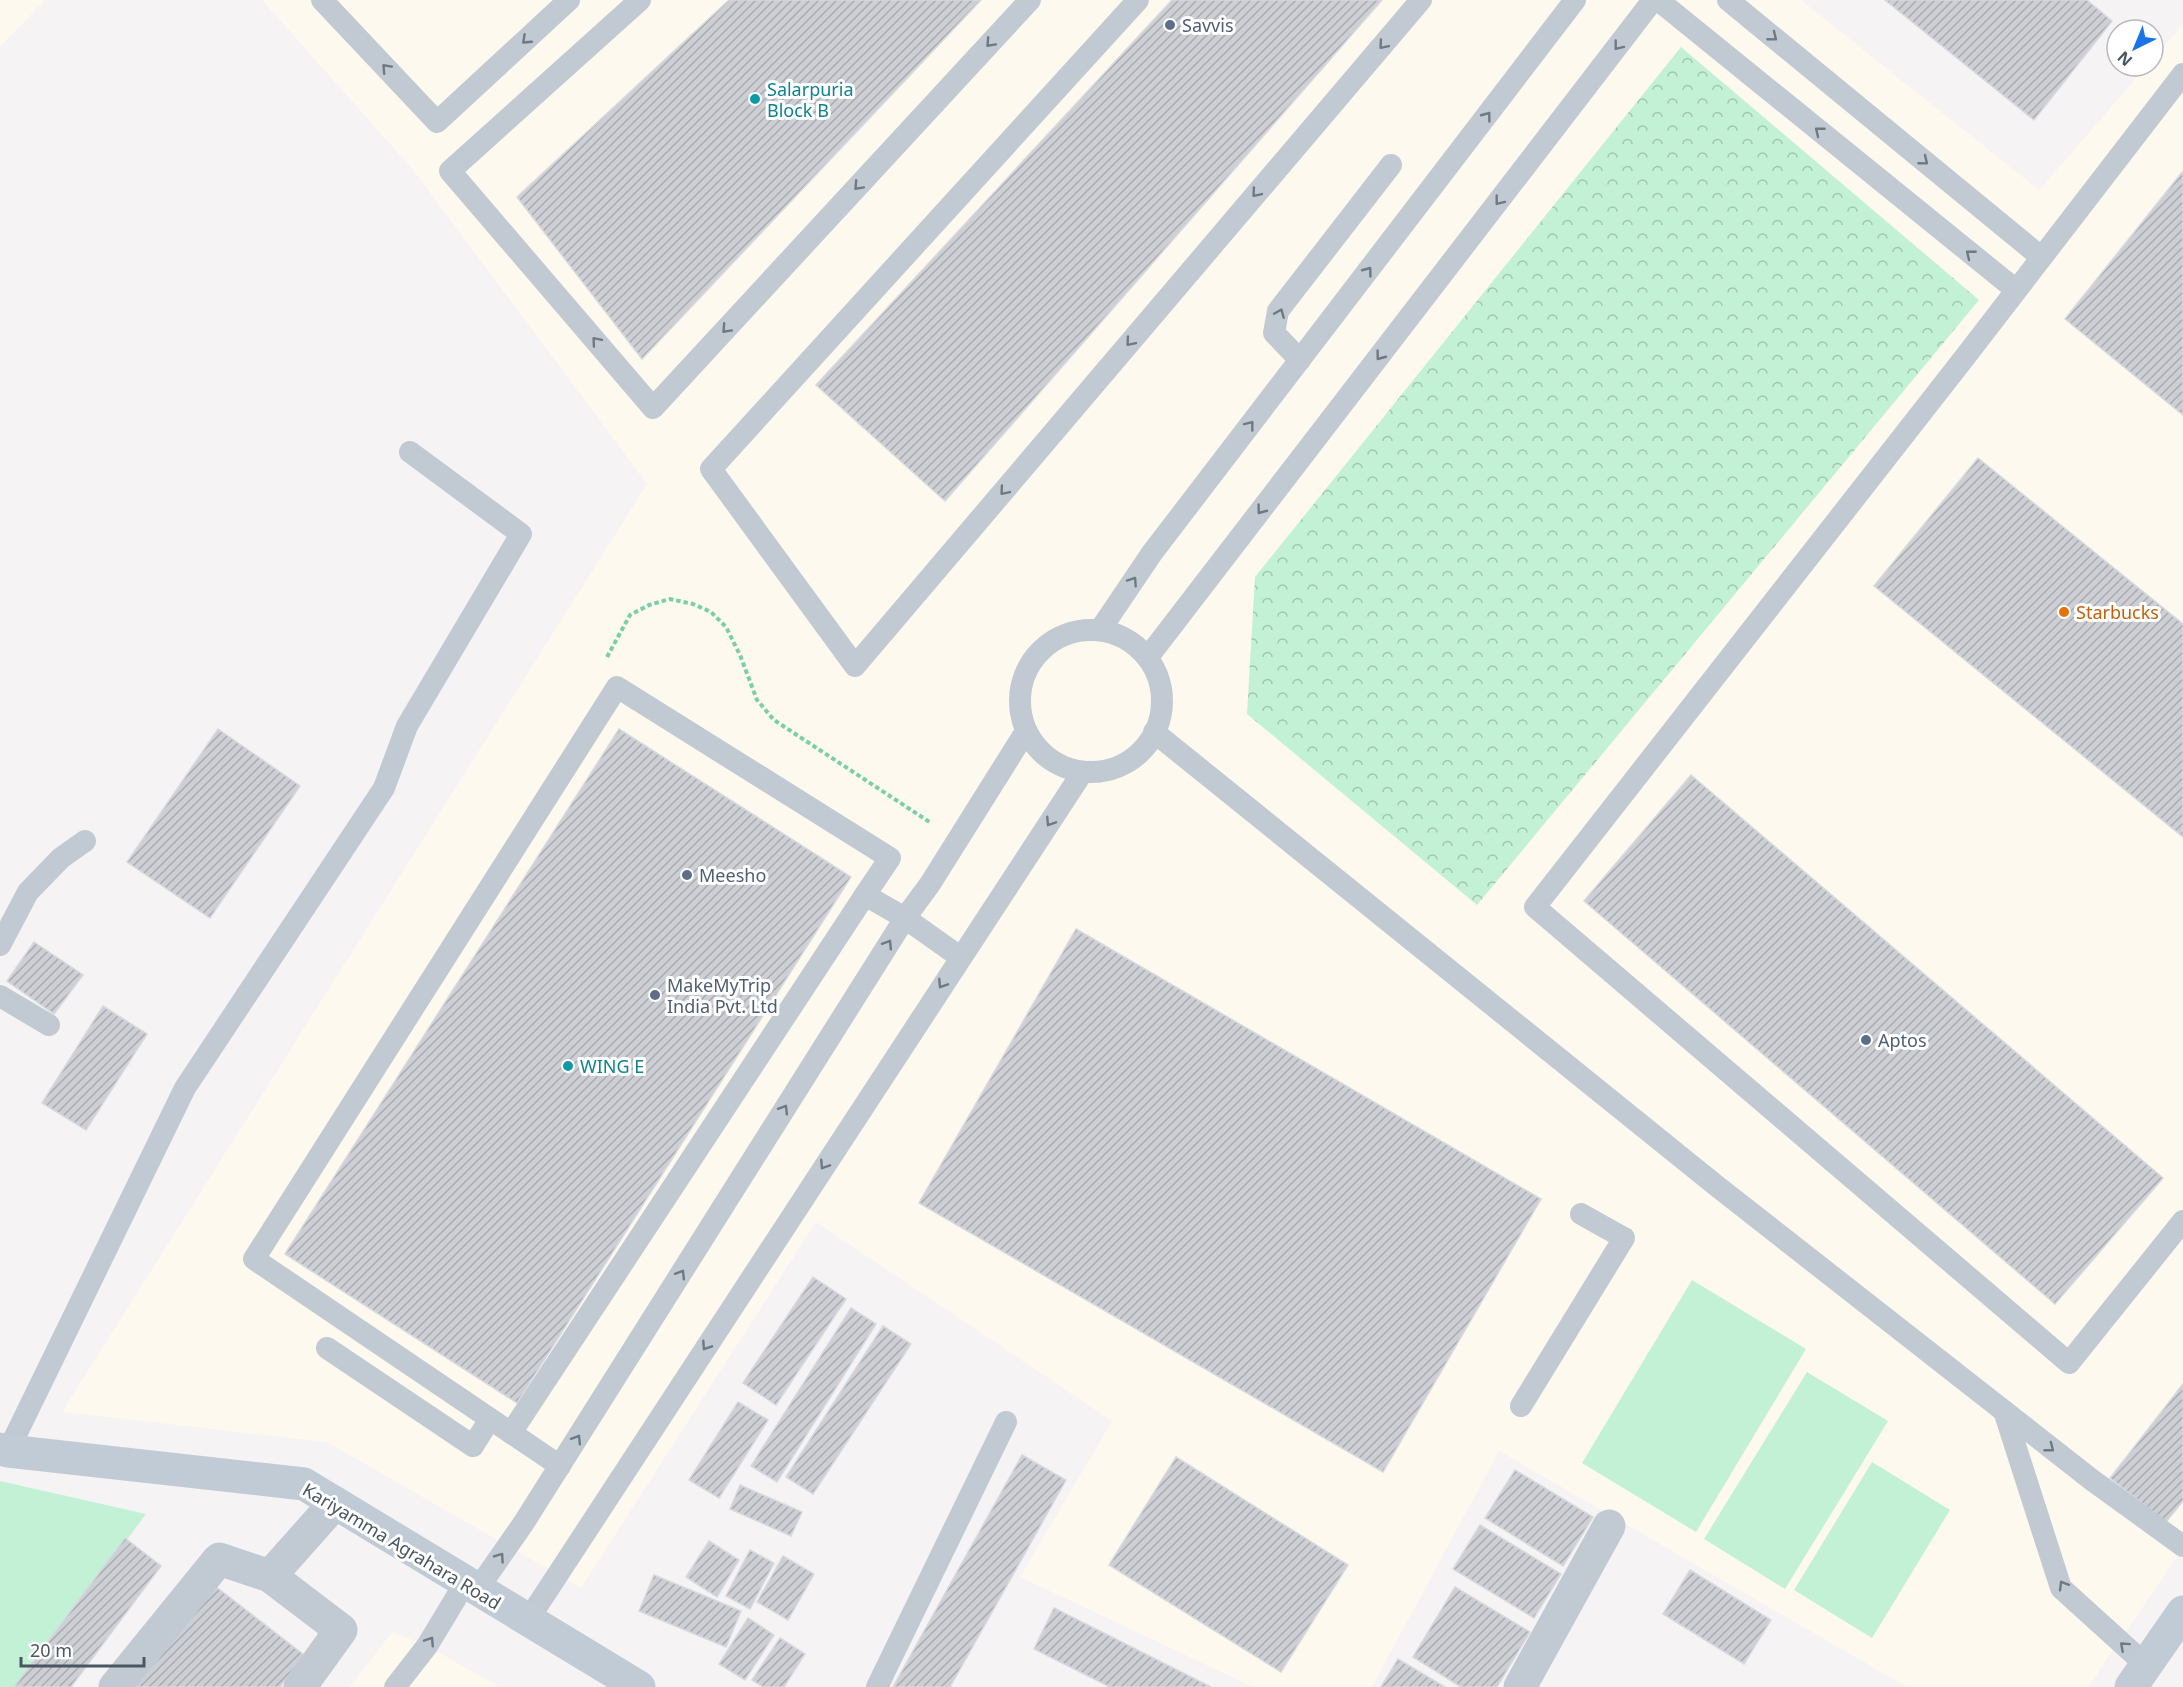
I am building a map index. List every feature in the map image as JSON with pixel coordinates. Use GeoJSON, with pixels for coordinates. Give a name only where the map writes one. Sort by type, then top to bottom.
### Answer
{"type":"FeatureCollection","features":[{"type":"Feature","properties":{"kind":"street","name":"Kariyamma Agrahara Road"},"geometry":{"type":"LineString","coordinates":[[4,1450],[304,1484],[639,1687]]}},
{"type":"Feature","properties":{"kind":"street"},"geometry":{"type":"LineString","coordinates":[[270,1576],[335,1503]]}},
{"type":"Feature","properties":{"kind":"street"},"geometry":{"type":"LineString","coordinates":[[1520,1687],[1609,1526]]}},
{"type":"Feature","properties":{"kind":"street"},"geometry":{"type":"LineString","coordinates":[[115,1687],[219,1559],[270,1576],[341,1630],[300,1687]]}},
{"type":"Feature","properties":{"kind":"street"},"geometry":{"type":"LineString","coordinates":[[2138,1676],[2183,1612]]}},
{"type":"Feature","properties":{"kind":"lane"},"geometry":{"type":"LineString","coordinates":[[322,0],[436,122],[569,0]]}},
{"type":"Feature","properties":{"kind":"lane"},"geometry":{"type":"LineString","coordinates":[[640,0],[450,171],[653,408],[1030,0]]}},
{"type":"Feature","properties":{"kind":"lane"},"geometry":{"type":"LineString","coordinates":[[1138,0],[711,469],[855,666],[1420,0]]}},
{"type":"Feature","properties":{"kind":"lane"},"geometry":{"type":"LineString","coordinates":[[1100,630],[1152,553],[1575,0]]}},
{"type":"Feature","properties":{"kind":"lane"},"geometry":{"type":"LineString","coordinates":[[1148,657],[1656,0],[2016,290]]}},
{"type":"Feature","properties":{"kind":"lane"},"geometry":{"type":"LineString","coordinates":[[1728,0],[2041,257]]}},
{"type":"Feature","properties":{"kind":"lane"},"geometry":{"type":"LineString","coordinates":[[2183,74],[1535,907],[2069,1363],[2183,1221]]}},
{"type":"Feature","properties":{"kind":"lane"},"geometry":{"type":"LineString","coordinates":[[1300,360],[1274,333],[1278,311],[1391,165]]}},
{"type":"Feature","properties":{"kind":"lane"},"geometry":{"type":"LineString","coordinates":[[4,1450],[185,1088],[384,788],[407,726],[521,534],[410,452]]}},
{"type":"Feature","properties":{"kind":"lane"},"geometry":{"type":"LineString","coordinates":[[1078,630],[1100,630],[1122,636],[1148,657],[1156,672],[1163,706],[1159,723],[1148,745],[1130,762],[1107,771],[1082,773],[1059,765],[1040,751],[1026,731],[1019,711],[1020,688],[1027,668],[1040,650],[1058,637],[1078,630]]}},
{"type":"Feature","properties":{"kind":"lane"},"geometry":{"type":"LineString","coordinates":[[511,1433],[890,858],[616,687],[254,1259],[490,1419],[560,1466]]}},
{"type":"Feature","properties":{"kind":"lane"},"geometry":{"type":"LineString","coordinates":[[396,1687],[471,1586],[523,1524],[905,918],[930,884],[1026,731]]}},
{"type":"Feature","properties":{"kind":"lane"},"geometry":{"type":"LineString","coordinates":[[1154,732],[1718,1187],[2092,1480],[2183,1546]]}},
{"type":"Feature","properties":{"kind":"lane"},"geometry":{"type":"LineString","coordinates":[[528,1620],[1082,773]]}},
{"type":"Feature","properties":{"kind":"lane"},"geometry":{"type":"LineString","coordinates":[[0,945],[28,892],[61,858],[85,841]]}},
{"type":"Feature","properties":{"kind":"lane"},"geometry":{"type":"LineString","coordinates":[[865,895],[905,918],[960,957]]}},
{"type":"Feature","properties":{"kind":"lane"},"geometry":{"type":"LineString","coordinates":[[0,996],[50,1025]]}},
{"type":"Feature","properties":{"kind":"lane"},"geometry":{"type":"LineString","coordinates":[[1521,1406],[1624,1238],[1581,1214]]}},
{"type":"Feature","properties":{"kind":"lane"},"geometry":{"type":"LineString","coordinates":[[327,1348],[473,1446],[490,1419]]}},
{"type":"Feature","properties":{"kind":"lane"},"geometry":{"type":"LineString","coordinates":[[2004,1412],[2061,1588],[2138,1676]]}},
{"type":"Feature","properties":{"kind":"lane"},"geometry":{"type":"LineString","coordinates":[[877,1687],[1006,1422]]}},
{"type":"Feature","properties":{"kind":"path"},"geometry":{"type":"LineString","coordinates":[[616,687],[605,662],[630,615],[649,605],[670,599],[693,604],[711,612],[726,627],[740,655],[757,700],[774,720],[934,825]]}},
{"type":"Feature","properties":{"kind":"shaded area"},"geometry":{"type":"Polygon","coordinates":[[[0,0],[45,0],[0,47],[0,0]]]}},
{"type":"Feature","properties":{"kind":"shaded area"},"geometry":{"type":"Polygon","coordinates":[[[262,0],[1801,0],[2039,190],[2137,78],[2165,78],[2165,45],[2183,24],[2183,1548],[2088,1687],[1907,1687],[1499,1451],[1372,1687],[1253,1687],[1020,1577],[1112,1421],[816,1222],[581,1588],[327,1442],[62,1412],[647,484],[414,171],[262,0]]]}},
{"type":"Feature","properties":{"kind":"shaded area"},"geometry":{"type":"Polygon","coordinates":[[[392,1632],[427,1646],[500,1687],[350,1687],[392,1632]]]}},
{"type":"Feature","properties":{"kind":"green space"},"geometry":{"type":"Polygon","coordinates":[[[1681,47],[1979,300],[1477,905],[1247,714],[1255,577],[1681,47]]]}},
{"type":"Feature","properties":{"kind":"green space"},"geometry":{"type":"Polygon","coordinates":[[[1692,1280],[1806,1349],[1696,1532],[1582,1463],[1692,1280]]]}},
{"type":"Feature","properties":{"kind":"green space"},"geometry":{"type":"Polygon","coordinates":[[[1807,1372],[1888,1421],[1785,1589],[1704,1539],[1807,1372]]]}},
{"type":"Feature","properties":{"kind":"green space"},"geometry":{"type":"Polygon","coordinates":[[[1872,1462],[1950,1510],[1872,1638],[1794,1590],[1872,1462]]]}},
{"type":"Feature","properties":{"kind":"green space"},"geometry":{"type":"Polygon","coordinates":[[[0,1481],[146,1514],[17,1687],[0,1687],[0,1481]]]}},
{"type":"Feature","properties":{"kind":"building","name":"Salarpuria Block B"},"geometry":{"type":"Polygon","coordinates":[[[729,0],[981,0],[642,359],[517,197],[729,0]]]}},
{"type":"Feature","properties":{"kind":"building"},"geometry":{"type":"Polygon","coordinates":[[[1172,0],[1382,0],[945,501],[816,385],[1172,0]]]}},
{"type":"Feature","properties":{"kind":"building"},"geometry":{"type":"Polygon","coordinates":[[[1885,0],[2087,0],[2108,18],[2105,18],[2105,30],[2034,120],[1885,0]]]}},
{"type":"Feature","properties":{"kind":"building"},"geometry":{"type":"Polygon","coordinates":[[[2183,171],[2183,415],[2065,319],[2183,171]]]}},
{"type":"Feature","properties":{"kind":"building"},"geometry":{"type":"Polygon","coordinates":[[[1978,458],[2183,624],[2183,837],[1874,586],[1978,458]]]}},
{"type":"Feature","properties":{"kind":"building"},"geometry":{"type":"Polygon","coordinates":[[[218,729],[300,786],[210,918],[127,862],[218,729]]]}},
{"type":"Feature","properties":{"kind":"building","name":"WING E"},"geometry":{"type":"Polygon","coordinates":[[[619,729],[851,877],[517,1403],[285,1254],[619,729]]]}},
{"type":"Feature","properties":{"kind":"building"},"geometry":{"type":"Polygon","coordinates":[[[1691,775],[2163,1178],[2055,1304],[1584,901],[1691,775]]]}},
{"type":"Feature","properties":{"kind":"building"},"geometry":{"type":"Polygon","coordinates":[[[1076,929],[1541,1199],[1383,1472],[919,1203],[1076,929]]]}},
{"type":"Feature","properties":{"kind":"building"},"geometry":{"type":"Polygon","coordinates":[[[34,942],[83,975],[54,1014],[7,981],[34,942]]]}},
{"type":"Feature","properties":{"kind":"building"},"geometry":{"type":"Polygon","coordinates":[[[103,1006],[147,1034],[86,1130],[42,1103],[103,1006]]]}},
{"type":"Feature","properties":{"kind":"building"},"geometry":{"type":"Polygon","coordinates":[[[813,1277],[846,1299],[776,1405],[743,1383],[813,1277]]]}},
{"type":"Feature","properties":{"kind":"building"},"geometry":{"type":"Polygon","coordinates":[[[851,1308],[876,1324],[777,1482],[751,1466],[851,1308]]]}},
{"type":"Feature","properties":{"kind":"building"},"geometry":{"type":"Polygon","coordinates":[[[883,1326],[911,1344],[813,1494],[786,1477],[883,1326]]]}},
{"type":"Feature","properties":{"kind":"building"},"geometry":{"type":"Polygon","coordinates":[[[2183,1384],[2183,1501],[2166,1522],[2110,1478],[2183,1384]]]}},
{"type":"Feature","properties":{"kind":"building"},"geometry":{"type":"Polygon","coordinates":[[[738,1402],[768,1420],[719,1498],[689,1480],[738,1402]]]}},
{"type":"Feature","properties":{"kind":"building"},"geometry":{"type":"Polygon","coordinates":[[[1022,1455],[1066,1480],[950,1687],[893,1687],[1022,1455]]]}},
{"type":"Feature","properties":{"kind":"building"},"geometry":{"type":"Polygon","coordinates":[[[1176,1457],[1348,1565],[1281,1672],[1109,1565],[1176,1457]]]}},
{"type":"Feature","properties":{"kind":"building"},"geometry":{"type":"Polygon","coordinates":[[[1515,1470],[1593,1517],[1563,1566],[1485,1518],[1515,1470]]]}},
{"type":"Feature","properties":{"kind":"building"},"geometry":{"type":"Polygon","coordinates":[[[740,1485],[802,1512],[791,1536],[730,1509],[740,1485]]]}},
{"type":"Feature","properties":{"kind":"building"},"geometry":{"type":"Polygon","coordinates":[[[1480,1525],[1561,1574],[1534,1618],[1453,1569],[1480,1525]]]}},
{"type":"Feature","properties":{"kind":"building"},"geometry":{"type":"Polygon","coordinates":[[[125,1538],[161,1566],[71,1687],[14,1687],[125,1538]]]}},
{"type":"Feature","properties":{"kind":"building"},"geometry":{"type":"Polygon","coordinates":[[[709,1541],[739,1560],[717,1597],[686,1577],[709,1541]]]}},
{"type":"Feature","properties":{"kind":"building"},"geometry":{"type":"Polygon","coordinates":[[[750,1550],[774,1563],[750,1609],[726,1596],[750,1550]]]}},
{"type":"Feature","properties":{"kind":"building"},"geometry":{"type":"Polygon","coordinates":[[[783,1556],[814,1574],[788,1620],[757,1602],[783,1556]]]}},
{"type":"Feature","properties":{"kind":"building"},"geometry":{"type":"Polygon","coordinates":[[[1690,1570],[1771,1620],[1744,1664],[1663,1614],[1690,1570]]]}},
{"type":"Feature","properties":{"kind":"building"},"geometry":{"type":"Polygon","coordinates":[[[654,1575],[741,1611],[726,1647],[639,1611],[654,1575]]]}},
{"type":"Feature","properties":{"kind":"building"},"geometry":{"type":"Polygon","coordinates":[[[215,1586],[304,1655],[280,1687],[136,1687],[215,1586]]]}},
{"type":"Feature","properties":{"kind":"building"},"geometry":{"type":"Polygon","coordinates":[[[1455,1587],[1530,1632],[1497,1687],[1461,1687],[1413,1657],[1455,1587]]]}},
{"type":"Feature","properties":{"kind":"building"},"geometry":{"type":"Polygon","coordinates":[[[1054,1608],[1211,1687],[1110,1687],[1034,1649],[1054,1608]]]}},
{"type":"Feature","properties":{"kind":"building"},"geometry":{"type":"Polygon","coordinates":[[[748,1618],[774,1635],[745,1680],[719,1664],[748,1618]]]}},
{"type":"Feature","properties":{"kind":"building"},"geometry":{"type":"Polygon","coordinates":[[[780,1638],[805,1654],[784,1687],[763,1687],[752,1680],[780,1638]]]}},
{"type":"Feature","properties":{"kind":"building"},"geometry":{"type":"Polygon","coordinates":[[[1398,1659],[1445,1687],[1381,1687],[1398,1659]]]}},
{"type":"Feature","properties":{"kind":"place","name":"Savvis"},"geometry":{"type":"Point","coordinates":[1170,25]}},
{"type":"Feature","properties":{"kind":"place","name":"Salarpuria Block B"},"geometry":{"type":"Point","coordinates":[755,99]}},
{"type":"Feature","properties":{"kind":"place","name":"Starbucks"},"geometry":{"type":"Point","coordinates":[2064,612]}},
{"type":"Feature","properties":{"kind":"place","name":"Meesho"},"geometry":{"type":"Point","coordinates":[687,875]}},
{"type":"Feature","properties":{"kind":"place","name":"MakeMyTrip India Pvt. Ltd"},"geometry":{"type":"Point","coordinates":[655,995]}},
{"type":"Feature","properties":{"kind":"place","name":"Aptos"},"geometry":{"type":"Point","coordinates":[1866,1040]}},
{"type":"Feature","properties":{"kind":"place","name":"WING E"},"geometry":{"type":"Point","coordinates":[568,1066]}}]}
